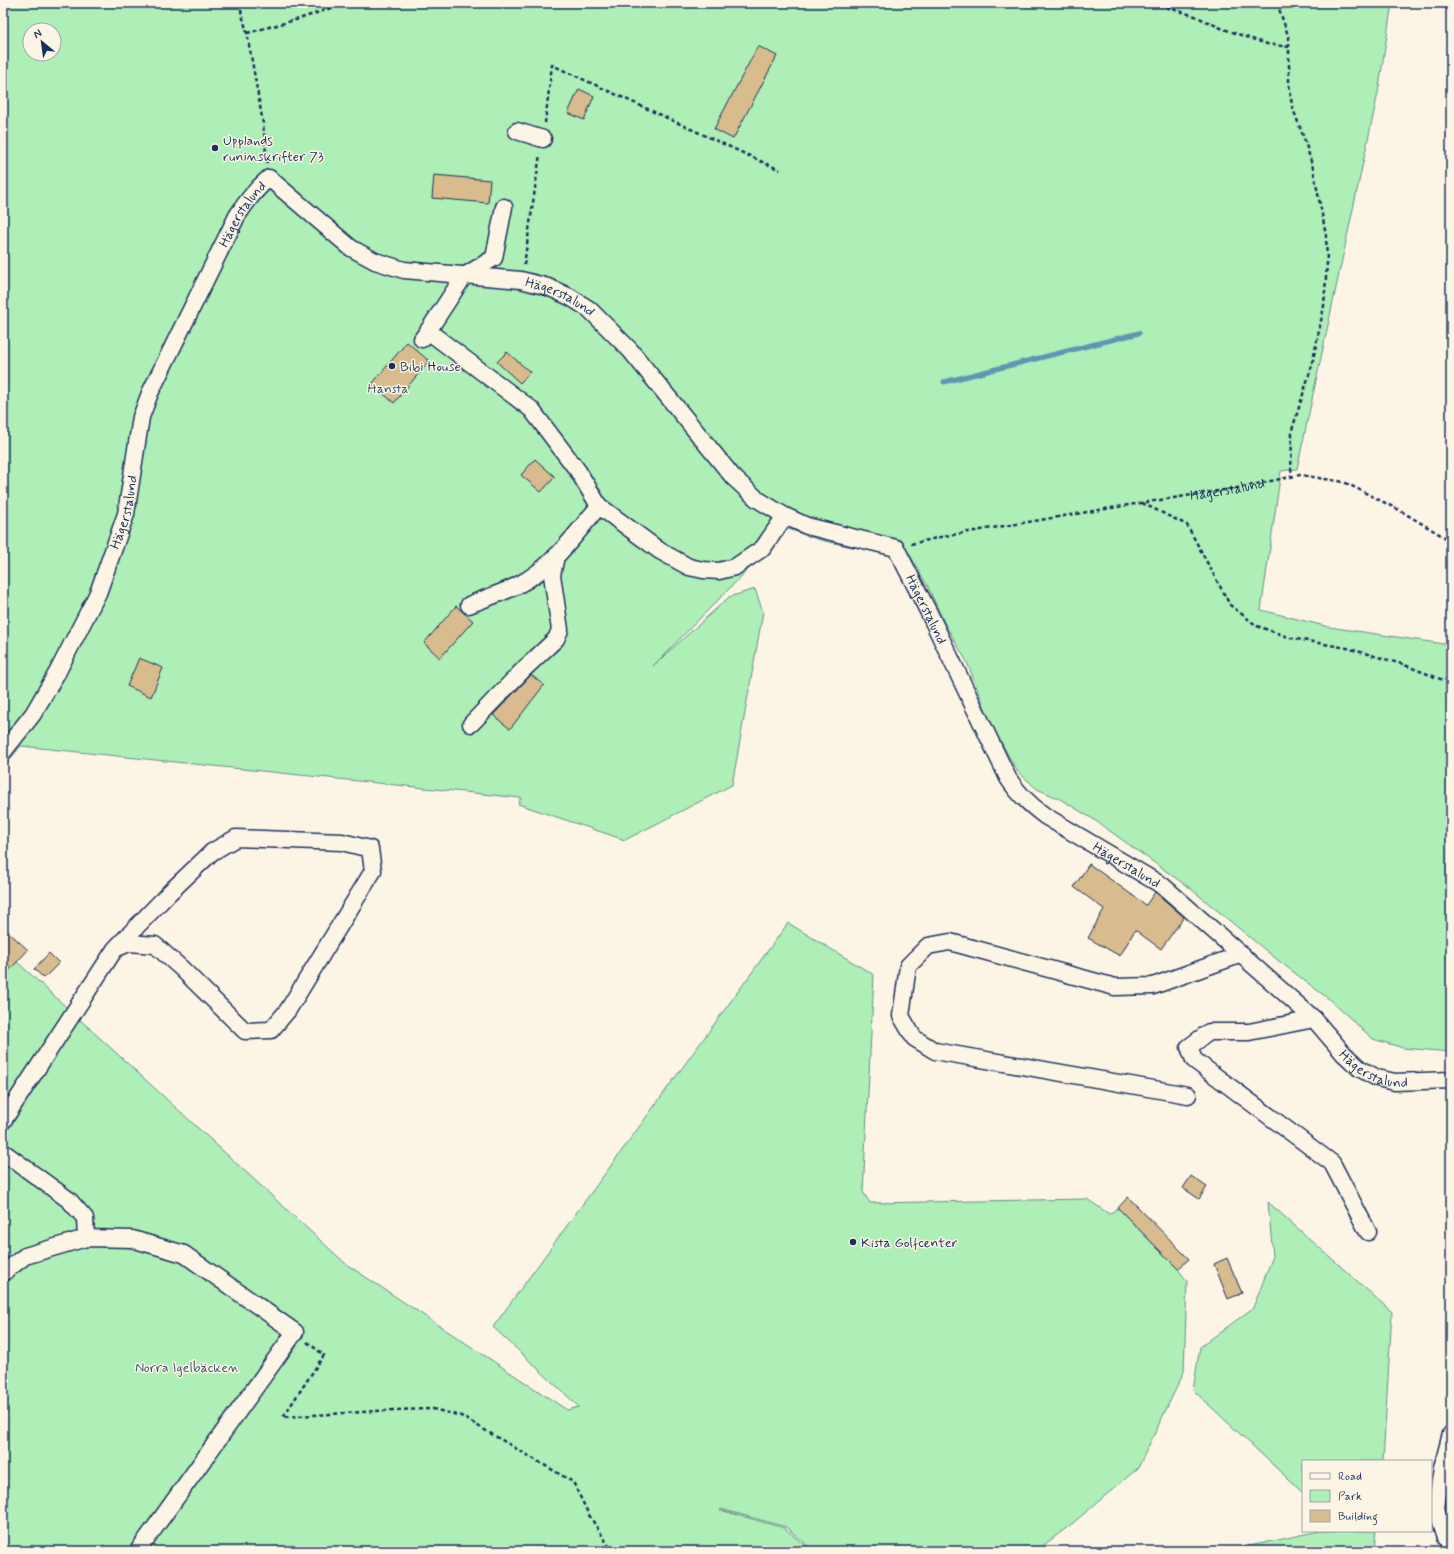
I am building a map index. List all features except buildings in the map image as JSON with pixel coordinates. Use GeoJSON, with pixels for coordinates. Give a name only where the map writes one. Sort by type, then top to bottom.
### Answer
{"type":"FeatureCollection","features":[{"type":"Feature","properties":{"kind":"street"},"geometry":{"type":"LineString","coordinates":[[517,131],[543,139]]}},
{"type":"Feature","properties":{"kind":"street","name":"Hägerstalund"},"geometry":{"type":"LineString","coordinates":[[3,752],[33,714],[58,671],[98,593],[126,514],[141,417],[150,393],[237,216],[256,189],[269,178],[352,248],[375,260],[404,270],[521,280],[548,287],[570,297],[589,309],[630,350],[734,477],[757,499],[785,516],[807,526],[896,548],[1008,778],[1017,792],[1030,805],[1045,816],[1163,886],[1314,1019],[1344,1054],[1360,1068],[1377,1078],[1395,1082],[1451,1080]]}},
{"type":"Feature","properties":{"kind":"street"},"geometry":{"type":"LineString","coordinates":[[504,207],[494,258],[464,276],[425,335],[530,409],[578,471],[599,506],[660,551],[689,567],[708,571],[719,571],[736,567],[763,548],[785,516]]}},
{"type":"Feature","properties":{"kind":"street"},"geometry":{"type":"LineString","coordinates":[[469,605],[518,586],[538,573],[556,556],[599,506]]}},
{"type":"Feature","properties":{"kind":"street"},"geometry":{"type":"LineString","coordinates":[[471,724],[524,669],[556,639],[560,630],[552,575],[556,556]]}},
{"type":"Feature","properties":{"kind":"street"},"geometry":{"type":"LineString","coordinates":[[3,1121],[115,949],[170,892],[212,852],[236,838],[342,842],[370,850],[373,871],[288,1010],[272,1030],[245,1031],[181,968],[155,945],[129,943],[115,949]]}},
{"type":"Feature","properties":{"kind":"street"},"geometry":{"type":"LineString","coordinates":[[1188,1095],[935,1051],[914,1038],[900,1016],[908,966],[928,946],[950,942],[1115,987],[1153,986],[1242,954]]}},
{"type":"Feature","properties":{"kind":"street"},"geometry":{"type":"LineString","coordinates":[[1314,1019],[1249,1032],[1209,1032],[1189,1047],[1194,1060],[1332,1163],[1368,1232]]}},
{"type":"Feature","properties":{"kind":"street"},"geometry":{"type":"LineString","coordinates":[[3,1152],[69,1200],[85,1218],[86,1238]]}},
{"type":"Feature","properties":{"kind":"street"},"geometry":{"type":"LineString","coordinates":[[3,1273],[25,1256],[86,1238],[132,1239],[184,1254],[295,1332],[138,1551]]}},
{"type":"Feature","properties":{"kind":"street"},"geometry":{"type":"LineString","coordinates":[[1451,1434],[1442,1468],[1436,1508],[1446,1538],[1451,1541]]}},
{"type":"Feature","properties":{"kind":"path"},"geometry":{"type":"LineString","coordinates":[[239,3],[247,33],[263,123],[269,178]]}},
{"type":"Feature","properties":{"kind":"path"},"geometry":{"type":"LineString","coordinates":[[247,33],[299,19],[346,3]]}},
{"type":"Feature","properties":{"kind":"path"},"geometry":{"type":"LineString","coordinates":[[1153,3],[1195,16],[1221,28],[1267,44],[1289,48]]}},
{"type":"Feature","properties":{"kind":"path"},"geometry":{"type":"LineString","coordinates":[[1278,3],[1289,38],[1289,83],[1292,106],[1306,141],[1313,168],[1326,235],[1327,263],[1324,306],[1312,365],[1292,430],[1291,477]]}},
{"type":"Feature","properties":{"kind":"path"},"geometry":{"type":"LineString","coordinates":[[521,280],[543,139],[552,65],[780,170]]}},
{"type":"Feature","properties":{"kind":"path","name":"Hägerstalund"},"geometry":{"type":"LineString","coordinates":[[896,548],[945,536],[1141,502],[1237,488],[1300,476],[1344,482],[1399,510],[1451,541]]}},
{"type":"Feature","properties":{"kind":"path"},"geometry":{"type":"LineString","coordinates":[[1141,502],[1187,525],[1230,606],[1257,626],[1292,638],[1347,648],[1402,664],[1444,680],[1451,679]]}},
{"type":"Feature","properties":{"kind":"path"},"geometry":{"type":"LineString","coordinates":[[295,1332],[324,1356],[283,1417],[433,1409],[461,1416],[572,1482],[589,1514],[612,1551]]}},
{"type":"Feature","properties":{"kind":"green space","name":"Hansta"},"geometry":{"type":"Polygon","coordinates":[[[3,3],[1392,3],[1378,93],[1297,469],[1281,471],[1261,610],[1329,627],[1451,645],[1451,1052],[1403,1048],[1373,1039],[1330,1000],[1275,958],[1191,889],[1093,819],[1060,799],[1037,789],[1017,771],[991,724],[967,662],[946,626],[927,585],[907,550],[852,547],[820,540],[788,529],[653,666],[729,597],[755,589],[763,612],[732,785],[625,840],[518,804],[521,798],[21,746],[3,768],[3,3]]]}},
{"type":"Feature","properties":{"kind":"green space","name":"Norra Igelbäcken"},"geometry":{"type":"Polygon","coordinates":[[[788,923],[874,975],[863,1192],[870,1203],[1087,1199],[1109,1214],[1118,1208],[1178,1269],[1187,1281],[1184,1372],[1138,1468],[1073,1523],[1036,1551],[814,1551],[786,1527],[721,1509],[720,1510],[784,1528],[812,1551],[3,1551],[3,949],[346,1264],[567,1410],[579,1407],[493,1327],[788,923]]]}},
{"type":"Feature","properties":{"kind":"green space"},"geometry":{"type":"Polygon","coordinates":[[[1268,1202],[1392,1312],[1383,1460],[1302,1460],[1302,1492],[1193,1390],[1200,1347],[1253,1308],[1273,1256],[1268,1202]]]}},
{"type":"Feature","properties":{"kind":"green space"},"geometry":{"type":"Polygon","coordinates":[[[1315,1532],[1376,1532],[1374,1551],[1226,1551],[1315,1532]]]}},
{"type":"Feature","properties":{"kind":"waterway"},"geometry":{"type":"LineString","coordinates":[[944,382],[1139,333]]}},
{"type":"Feature","properties":{"kind":"place","name":"Upplands runinskrifter 73"},"geometry":{"type":"Point","coordinates":[215,148]}},
{"type":"Feature","properties":{"kind":"place","name":"Bibi House"},"geometry":{"type":"Point","coordinates":[392,366]}},
{"type":"Feature","properties":{"kind":"place","name":"Kista Golfcenter"},"geometry":{"type":"Point","coordinates":[853,1242]}}]}
